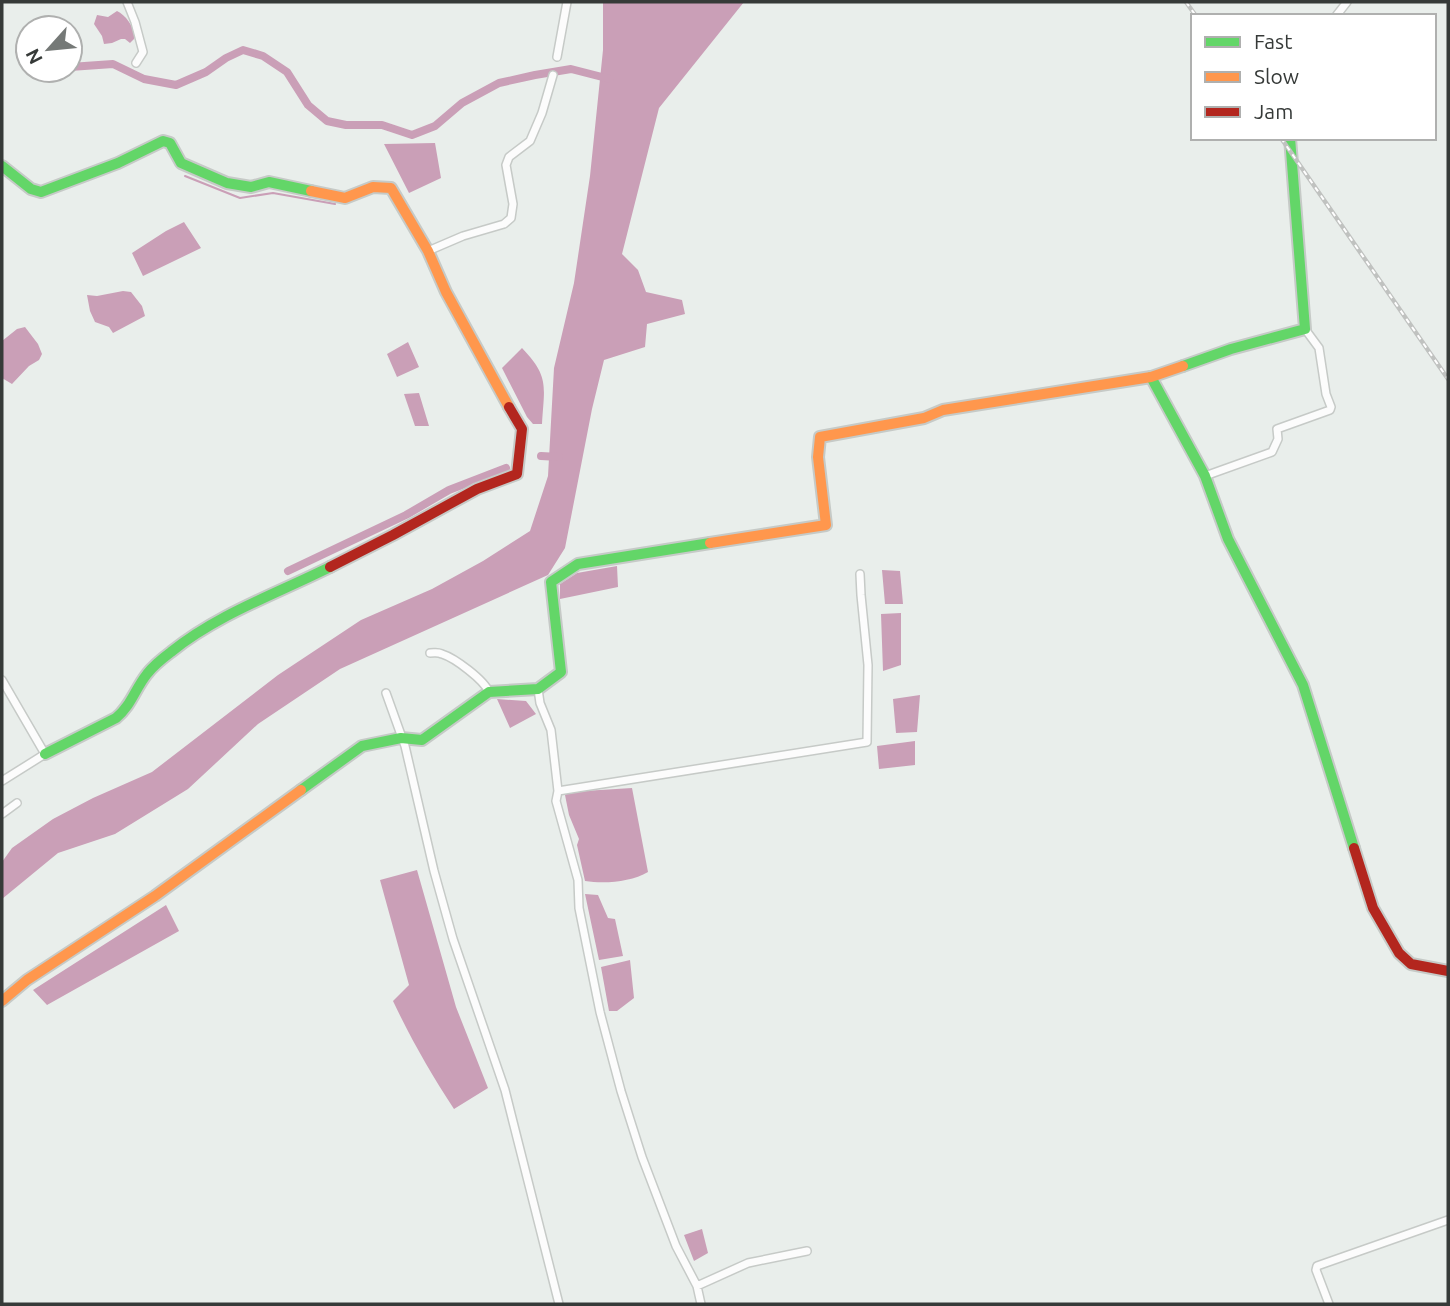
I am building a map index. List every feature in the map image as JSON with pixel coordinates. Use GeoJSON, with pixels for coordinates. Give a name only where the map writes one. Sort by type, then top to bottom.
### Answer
{"type":"FeatureCollection","features":[{"type":"Feature","properties":{"kind":"street"},"geometry":{"type":"LineString","coordinates":[[127,2],[142,52],[136,63]]}},
{"type":"Feature","properties":{"kind":"street"},"geometry":{"type":"LineString","coordinates":[[557,57],[567,2]]}},
{"type":"Feature","properties":{"kind":"street"},"geometry":{"type":"LineString","coordinates":[[428,251],[463,236],[503,224],[511,218],[513,204],[506,165],[509,157],[530,141],[542,113],[553,75]]}},
{"type":"Feature","properties":{"kind":"street"},"geometry":{"type":"LineString","coordinates":[[1205,476],[1272,452],[1278,439],[1277,429],[1331,407],[1326,394],[1319,348],[1305,329],[1290,140]]}},
{"type":"Feature","properties":{"kind":"street"},"geometry":{"type":"LineString","coordinates":[[2,166],[30,189],[41,192],[117,163],[163,141],[170,143],[181,163],[228,183],[251,187],[269,182],[345,198],[373,187],[391,188],[428,251],[446,292],[522,429],[517,474],[477,489],[393,535],[260,599],[201,631],[147,674],[127,710],[45,754],[2,781]]}},
{"type":"Feature","properties":{"kind":"street"},"geometry":{"type":"LineString","coordinates":[[2,1001],[27,980],[155,896],[362,746],[401,737],[422,740],[489,692],[538,689],[561,672],[551,582],[579,564],[827,525],[818,457],[820,437],[924,418],[943,410],[1151,377],[1231,349],[1305,329]]}},
{"type":"Feature","properties":{"kind":"street"},"geometry":{"type":"LineString","coordinates":[[1151,377],[1205,476],[1228,539],[1303,685],[1373,908],[1405,960],[1412,964],[1448,971]]}},
{"type":"Feature","properties":{"kind":"street"},"geometry":{"type":"LineString","coordinates":[[558,791],[867,742],[868,665],[860,574]]}},
{"type":"Feature","properties":{"kind":"street"},"geometry":{"type":"LineString","coordinates":[[430,653],[439,653],[460,664],[486,686],[489,692]]}},
{"type":"Feature","properties":{"kind":"street"},"geometry":{"type":"LineString","coordinates":[[2,680],[45,754]]}},
{"type":"Feature","properties":{"kind":"street"},"geometry":{"type":"LineString","coordinates":[[538,689],[540,703],[551,730],[558,791],[556,801],[578,880],[579,908],[600,1012],[642,1157],[677,1247],[697,1286],[701,1304]]}},
{"type":"Feature","properties":{"kind":"street"},"geometry":{"type":"LineString","coordinates":[[386,693],[398,723],[411,770],[450,927],[505,1090],[559,1304]]}},
{"type":"Feature","properties":{"kind":"street"},"geometry":{"type":"LineString","coordinates":[[2,814],[17,803]]}},
{"type":"Feature","properties":{"kind":"street"},"geometry":{"type":"LineString","coordinates":[[1329,1304],[1316,1270],[1317,1266],[1448,1220]]}},
{"type":"Feature","properties":{"kind":"street"},"geometry":{"type":"LineString","coordinates":[[697,1286],[748,1263],[807,1251]]}},
{"type":"Feature","properties":{"kind":"shaded area"},"geometry":{"type":"Polygon","coordinates":[[[603,2],[744,2],[659,108],[622,254],[638,270],[646,292],[682,300],[685,314],[647,324],[645,347],[604,360],[565,548],[548,575],[340,669],[258,724],[188,789],[115,834],[58,853],[2,899],[2,862],[12,848],[53,819],[152,772],[278,675],[361,620],[432,589],[530,531],[548,476],[554,368],[574,283],[590,176],[603,50],[603,2]]]}},
{"type":"Feature","properties":{"kind":"shaded area"},"geometry":{"type":"Polygon","coordinates":[[[117,11],[130,23],[134,39],[130,43],[121,39],[104,44],[94,24],[97,15],[108,17],[117,11]]]}},
{"type":"Feature","properties":{"kind":"shaded area"},"geometry":{"type":"Polygon","coordinates":[[[435,143],[441,178],[409,193],[384,144],[435,143]]]}},
{"type":"Feature","properties":{"kind":"shaded area"},"geometry":{"type":"Polygon","coordinates":[[[184,222],[201,248],[143,276],[132,253],[184,222]]]}},
{"type":"Feature","properties":{"kind":"shaded area"},"geometry":{"type":"Polygon","coordinates":[[[131,292],[142,306],[145,316],[113,333],[109,327],[95,322],[87,295],[131,292]]]}},
{"type":"Feature","properties":{"kind":"shaded area"},"geometry":{"type":"Polygon","coordinates":[[[25,327],[42,354],[39,360],[29,366],[12,384],[2,378],[2,341],[17,329],[25,327]]]}},
{"type":"Feature","properties":{"kind":"shaded area"},"geometry":{"type":"Polygon","coordinates":[[[408,342],[419,367],[397,377],[387,354],[408,342]]]}},
{"type":"Feature","properties":{"kind":"shaded area"},"geometry":{"type":"Polygon","coordinates":[[[522,348],[541,375],[544,391],[542,424],[533,424],[527,417],[502,368],[522,348]]]}},
{"type":"Feature","properties":{"kind":"shaded area"},"geometry":{"type":"Polygon","coordinates":[[[419,393],[429,426],[415,426],[404,394],[419,393]]]}},
{"type":"Feature","properties":{"kind":"shaded area"},"geometry":{"type":"Polygon","coordinates":[[[617,566],[618,587],[560,599],[560,584],[577,573],[617,566]]]}},
{"type":"Feature","properties":{"kind":"shaded area"},"geometry":{"type":"Polygon","coordinates":[[[882,570],[900,571],[903,604],[885,604],[882,570]]]}},
{"type":"Feature","properties":{"kind":"shaded area"},"geometry":{"type":"Polygon","coordinates":[[[901,613],[901,665],[883,671],[881,614],[901,613]]]}},
{"type":"Feature","properties":{"kind":"shaded area"},"geometry":{"type":"Polygon","coordinates":[[[920,695],[917,732],[896,733],[893,699],[920,695]]]}},
{"type":"Feature","properties":{"kind":"shaded area"},"geometry":{"type":"Polygon","coordinates":[[[497,699],[526,701],[536,714],[510,728],[497,699]]]}},
{"type":"Feature","properties":{"kind":"shaded area"},"geometry":{"type":"Polygon","coordinates":[[[915,741],[915,765],[879,769],[877,746],[915,741]]]}},
{"type":"Feature","properties":{"kind":"shaded area"},"geometry":{"type":"Polygon","coordinates":[[[632,788],[648,872],[618,881],[585,881],[577,845],[579,839],[569,815],[565,795],[568,792],[632,788]]]}},
{"type":"Feature","properties":{"kind":"shaded area"},"geometry":{"type":"Polygon","coordinates":[[[417,870],[456,1007],[488,1088],[454,1109],[393,1001],[409,985],[380,880],[417,870]]]}},
{"type":"Feature","properties":{"kind":"shaded area"},"geometry":{"type":"Polygon","coordinates":[[[585,894],[598,895],[608,918],[615,919],[623,956],[599,960],[585,894]]]}},
{"type":"Feature","properties":{"kind":"shaded area"},"geometry":{"type":"Polygon","coordinates":[[[166,905],[179,931],[47,1005],[33,990],[166,905]]]}},
{"type":"Feature","properties":{"kind":"shaded area"},"geometry":{"type":"Polygon","coordinates":[[[630,960],[634,998],[617,1011],[609,1011],[601,967],[630,960]]]}},
{"type":"Feature","properties":{"kind":"shaded area"},"geometry":{"type":"Polygon","coordinates":[[[702,1229],[708,1253],[694,1261],[684,1235],[702,1229]]]}},
{"type":"Feature","properties":{"kind":"waterway"},"geometry":{"type":"LineString","coordinates":[[84,66],[113,64],[144,79],[176,85],[206,72],[243,50],[263,56],[287,72],[308,105],[327,121],[346,125],[382,125],[412,135],[435,126],[462,103],[499,83],[571,69],[610,79]]}},
{"type":"Feature","properties":{"kind":"waterway"},"geometry":{"type":"LineString","coordinates":[[185,176],[240,198],[273,193],[335,204]]}},
{"type":"Feature","properties":{"kind":"waterway"},"geometry":{"type":"LineString","coordinates":[[541,456],[559,457]]}},
{"type":"Feature","properties":{"kind":"waterway"},"geometry":{"type":"LineString","coordinates":[[288,571],[406,515],[449,490],[506,468]]}},
{"type":"Feature","properties":{"kind":"railway"},"geometry":{"type":"LineString","coordinates":[[1186,2],[1195,14]]}},
{"type":"Feature","properties":{"kind":"railway"},"geometry":{"type":"LineString","coordinates":[[1282,140],[1448,379]]}},
{"type":"Feature","properties":{"kind":"traffic: fast"},"geometry":{"type":"LineString","coordinates":[[1183,366],[1231,349],[1305,329],[1290,140]]}},
{"type":"Feature","properties":{"kind":"traffic: fast"},"geometry":{"type":"LineString","coordinates":[[2,166],[31,189],[41,192],[118,163],[163,141],[170,143],[181,163],[227,183],[251,187],[269,182],[311,191]]}},
{"type":"Feature","properties":{"kind":"traffic: fast"},"geometry":{"type":"LineString","coordinates":[[1151,377],[1205,476],[1228,539],[1303,685],[1354,848]]}},
{"type":"Feature","properties":{"kind":"traffic: fast"},"geometry":{"type":"LineString","coordinates":[[301,790],[362,746],[401,738],[422,740],[489,692],[538,689],[561,672],[551,582],[578,564],[710,543]]}},
{"type":"Feature","properties":{"kind":"traffic: fast"},"geometry":{"type":"LineString","coordinates":[[45,754],[116,718],[152,668],[208,626],[330,567]]}},
{"type":"Feature","properties":{"kind":"traffic: slow"},"geometry":{"type":"LineString","coordinates":[[311,191],[345,198],[373,187],[391,188],[428,251],[446,292],[509,407]]}},
{"type":"Feature","properties":{"kind":"traffic: slow"},"geometry":{"type":"LineString","coordinates":[[710,543],[826,525],[818,457],[820,437],[924,418],[943,410],[1151,377],[1183,366]]}},
{"type":"Feature","properties":{"kind":"traffic: slow"},"geometry":{"type":"LineString","coordinates":[[2,1001],[27,980],[155,896],[301,790]]}},
{"type":"Feature","properties":{"kind":"traffic: jam"},"geometry":{"type":"LineString","coordinates":[[330,567],[477,489],[517,474],[522,429],[509,407]]}},
{"type":"Feature","properties":{"kind":"traffic: jam"},"geometry":{"type":"LineString","coordinates":[[1354,848],[1373,908],[1399,953],[1411,964],[1448,971]]}}]}
